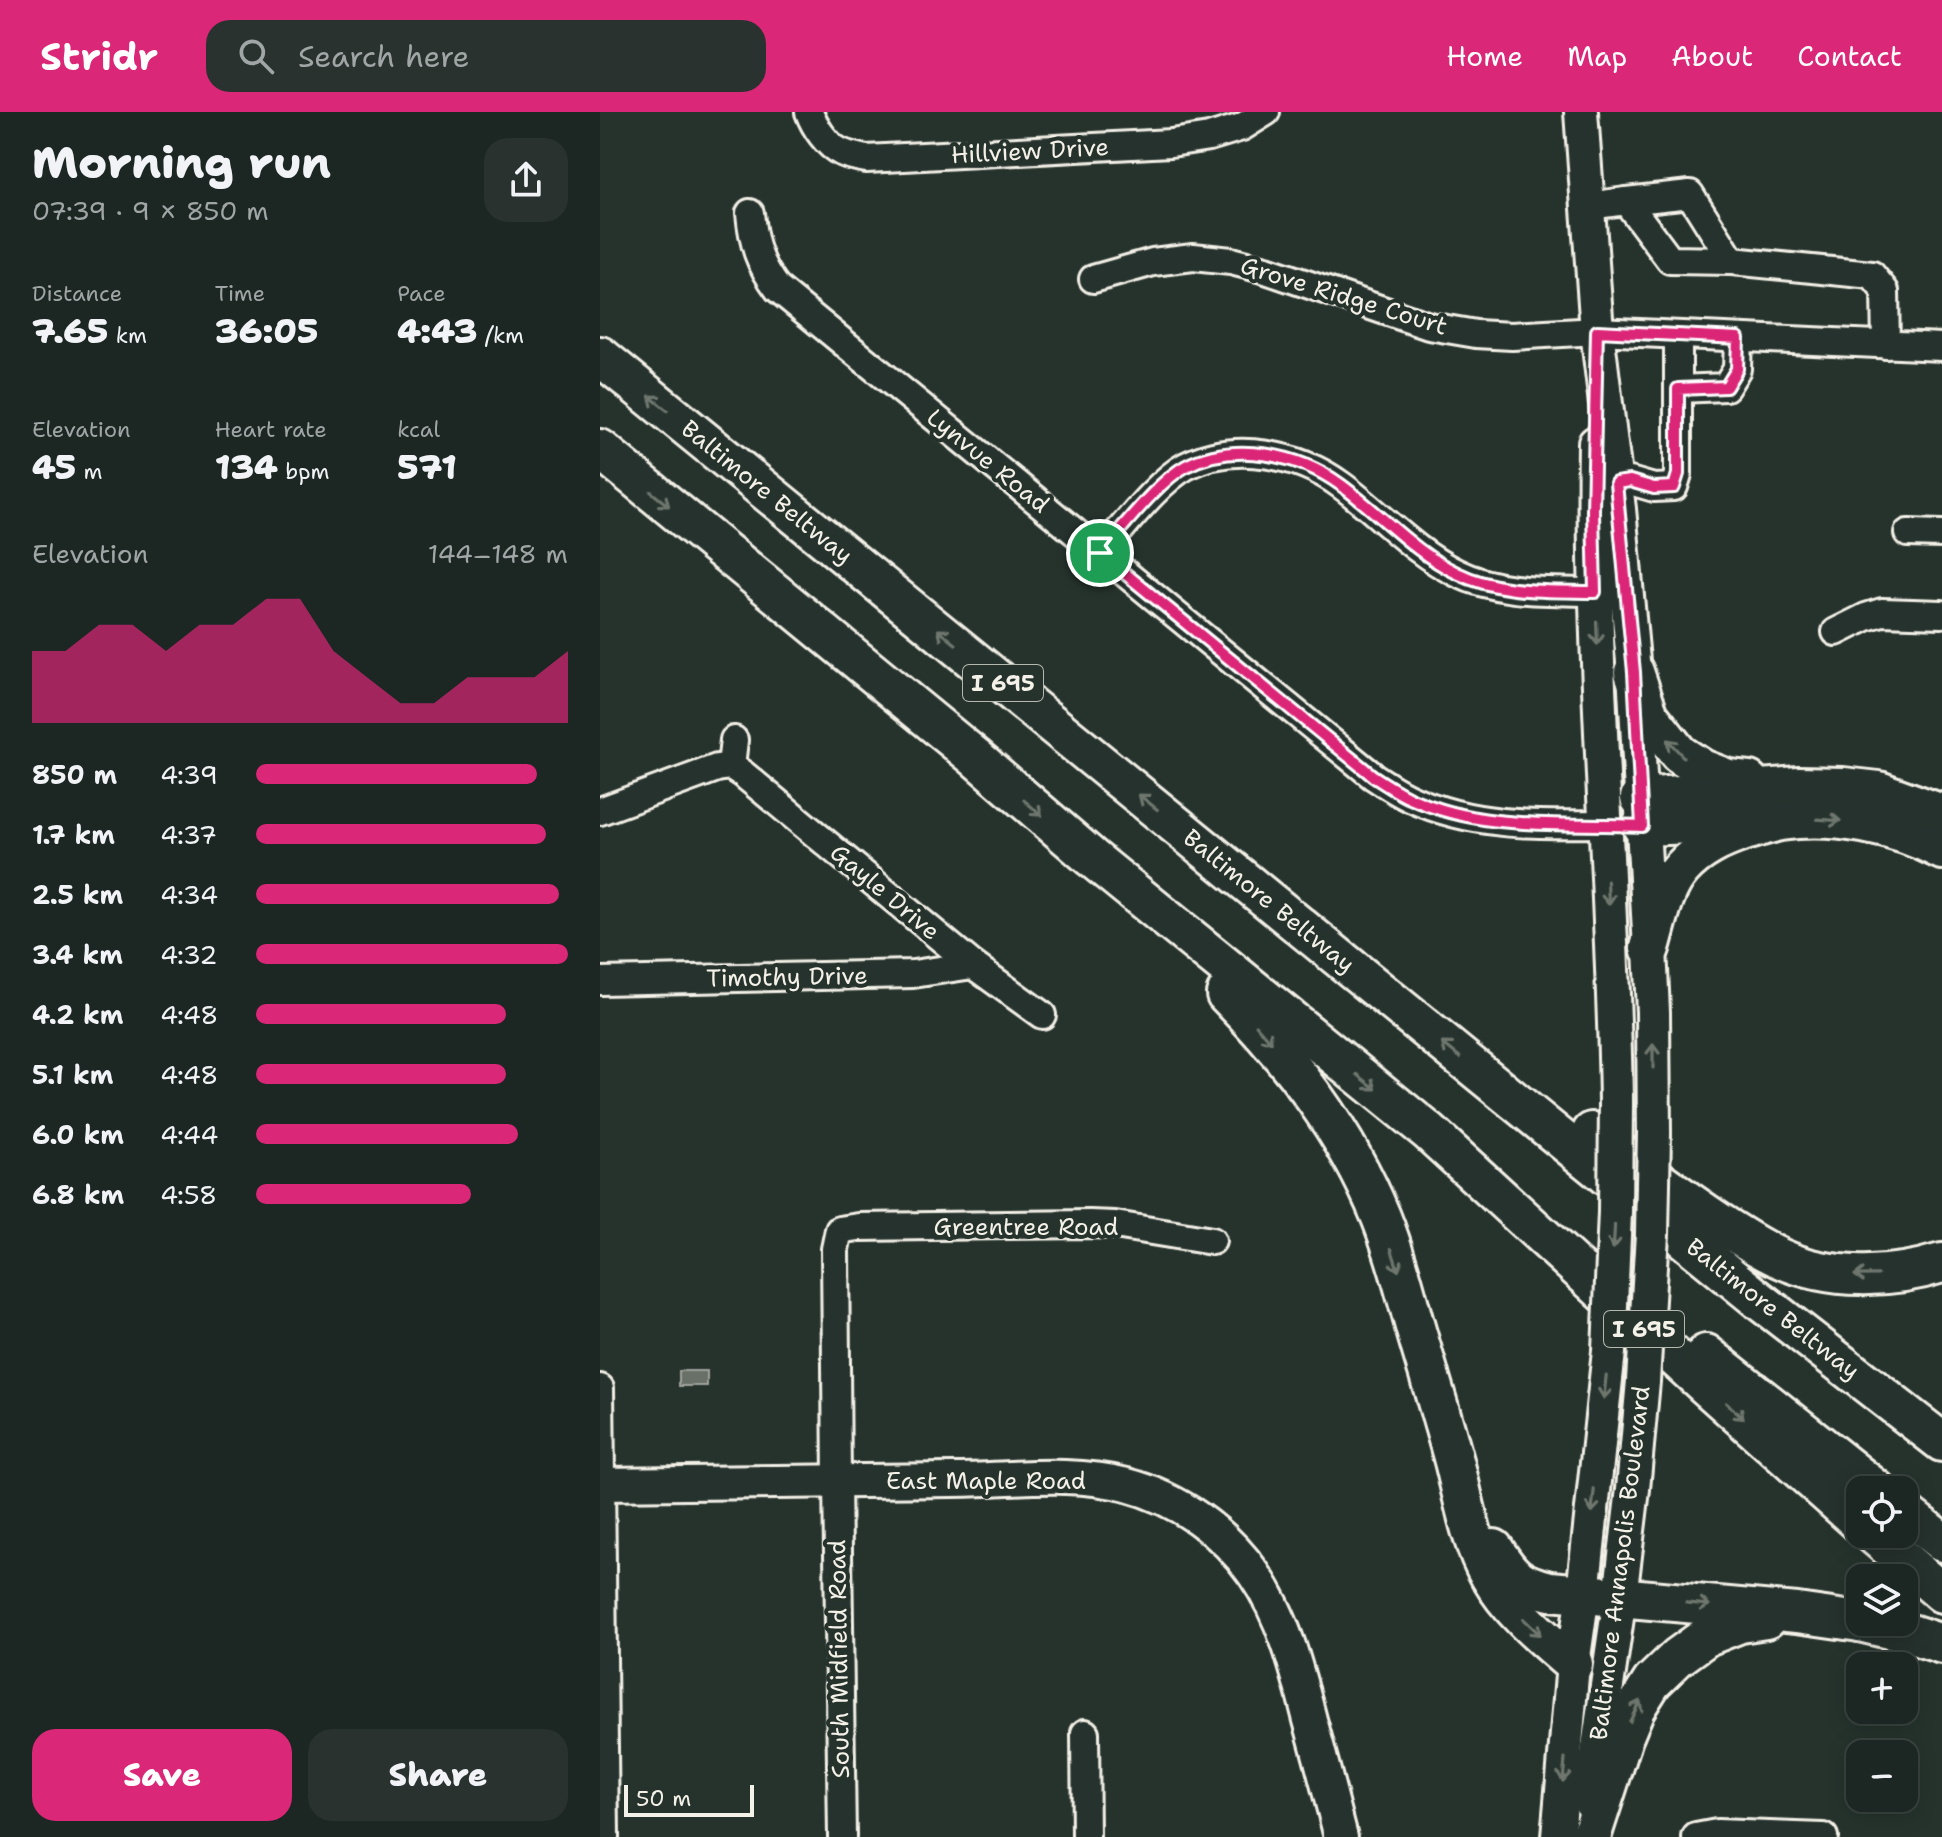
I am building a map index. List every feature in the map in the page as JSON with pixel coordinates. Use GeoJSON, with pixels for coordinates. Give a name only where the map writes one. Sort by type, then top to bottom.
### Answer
{"type":"FeatureCollection","features":[{"type":"Feature","properties":{"kind":"highway","name":"Baltimore Beltway"},"geometry":{"type":"LineString","coordinates":[[600,356],[1759,1300],[1942,1442]]}},
{"type":"Feature","properties":{"kind":"highway","name":"I 695"},"geometry":{"type":"LineString","coordinates":[[600,449],[975,757],[1092,858],[1429,1132],[1846,1511]]}},
{"type":"Feature","properties":{"kind":"highway"},"geometry":{"type":"LineString","coordinates":[[1634,672],[1649,716],[1679,754],[1702,769],[1728,779],[1879,791],[1942,814]]}},
{"type":"Feature","properties":{"kind":"highway"},"geometry":{"type":"LineString","coordinates":[[1641,812],[1799,786]]}},
{"type":"Feature","properties":{"kind":"highway"},"geometry":{"type":"LineString","coordinates":[[1641,812],[1779,821],[1817,819],[1856,822],[1921,839],[1942,850]]}},
{"type":"Feature","properties":{"kind":"highway"},"geometry":{"type":"LineString","coordinates":[[1650,948],[1666,893],[1680,869],[1702,849],[1725,838],[1779,821]]}},
{"type":"Feature","properties":{"kind":"highway"},"geometry":{"type":"LineString","coordinates":[[1092,858],[1261,1030],[1326,1113],[1356,1163],[1381,1218],[1404,1287],[1475,1546],[1491,1579],[1511,1607],[1573,1664]]}},
{"type":"Feature","properties":{"kind":"highway"},"geometry":{"type":"LineString","coordinates":[[1499,1089],[1578,1122],[1688,1202],[1781,1259],[1815,1270],[1852,1275],[1915,1271],[1942,1263]]}},
{"type":"Feature","properties":{"kind":"highway"},"geometry":{"type":"LineString","coordinates":[[1429,1132],[1859,1476]]}},
{"type":"Feature","properties":{"kind":"highway"},"geometry":{"type":"LineString","coordinates":[[1759,1300],[1942,1468]]}},
{"type":"Feature","properties":{"kind":"highway"},"geometry":{"type":"LineString","coordinates":[[1453,1459],[1502,1562],[1516,1579],[1532,1587],[1846,1620]]}},
{"type":"Feature","properties":{"kind":"highway"},"geometry":{"type":"LineString","coordinates":[[1918,1523],[1942,1542]]}},
{"type":"Feature","properties":{"kind":"highway"},"geometry":{"type":"LineString","coordinates":[[1889,1548],[1942,1593]]}},
{"type":"Feature","properties":{"kind":"highway"},"geometry":{"type":"LineString","coordinates":[[1591,1837],[1627,1728],[1652,1682],[1678,1657],[1707,1636],[1740,1623],[1797,1613]]}},
{"type":"Feature","properties":{"kind":"highway"},"geometry":{"type":"LineString","coordinates":[[1917,1636],[1942,1644]]}},
{"type":"Feature","properties":{"kind":"main road","name":"Baltimore Annapolis Boulevard"},"geometry":{"type":"LineString","coordinates":[[1558,1837],[1573,1664],[1602,1595],[1633,1489],[1652,1234],[1654,1134],[1650,948],[1634,672],[1616,483],[1597,331],[1581,112]]}},
{"type":"Feature","properties":{"kind":"main road","name":"Baltimore Annapolis Boulevard"},"geometry":{"type":"LineString","coordinates":[[1585,1837],[1602,1595],[1616,1103],[1615,1012],[1604,824],[1593,511],[1597,331]]}},
{"type":"Feature","properties":{"kind":"main road"},"geometry":{"type":"LineString","coordinates":[[1604,824],[1641,812]]}},
{"type":"Feature","properties":{"kind":"main road","name":"East Maple Road"},"geometry":{"type":"LineString","coordinates":[[600,1484],[1048,1477],[1127,1485],[1167,1500],[1196,1517],[1228,1542],[1253,1572],[1273,1604],[1302,1687],[1341,1837]]}},
{"type":"Feature","properties":{"kind":"street","name":"Hillview Drive"},"geometry":{"type":"LineString","coordinates":[[809,112],[826,140],[839,152],[866,159],[1171,143],[1209,137],[1242,127],[1266,112]]}},
{"type":"Feature","properties":{"kind":"street"},"geometry":{"type":"LineString","coordinates":[[1588,206],[1690,194],[1732,261]]}},
{"type":"Feature","properties":{"kind":"street"},"geometry":{"type":"LineString","coordinates":[[1626,201],[1670,260],[1732,261],[1872,275],[1885,291],[1886,345]]}},
{"type":"Feature","properties":{"kind":"street","name":"Lynvue Road"},"geometry":{"type":"LineString","coordinates":[[750,213],[757,255],[778,289],[1373,776],[1408,798],[1443,811],[1482,820],[1521,825],[1604,824]]}},
{"type":"Feature","properties":{"kind":"street","name":"Grove Ridge Court"},"geometry":{"type":"LineString","coordinates":[[1093,279],[1153,262],[1193,257],[1231,261],[1266,270],[1429,326],[1476,334],[1512,336],[1597,331],[1942,347]]}},
{"type":"Feature","properties":{"kind":"street"},"geometry":{"type":"LineString","coordinates":[[1616,483],[1630,481],[1654,488],[1674,487],[1678,474],[1678,335]]}},
{"type":"Feature","properties":{"kind":"street"},"geometry":{"type":"LineString","coordinates":[[1678,389],[1726,387],[1737,369],[1738,338]]}},
{"type":"Feature","properties":{"kind":"street"},"geometry":{"type":"LineString","coordinates":[[1100,553],[1161,485],[1185,467],[1211,457],[1240,453],[1271,454],[1306,464],[1340,484],[1425,555],[1459,574],[1489,584],[1522,589],[1595,592]]}},
{"type":"Feature","properties":{"kind":"street"},"geometry":{"type":"LineString","coordinates":[[1908,533],[1942,534]]}},
{"type":"Feature","properties":{"kind":"street"},"geometry":{"type":"LineString","coordinates":[[1836,632],[1882,612],[1942,614]]}},
{"type":"Feature","properties":{"kind":"street"},"geometry":{"type":"LineString","coordinates":[[600,811],[717,768],[731,766],[734,740]]}},
{"type":"Feature","properties":{"kind":"street","name":"Gayle Drive"},"geometry":{"type":"LineString","coordinates":[[731,766],[973,965],[1042,1015]]}},
{"type":"Feature","properties":{"kind":"street","name":"Timothy Drive"},"geometry":{"type":"LineString","coordinates":[[600,981],[913,974],[973,965]]}},
{"type":"Feature","properties":{"kind":"street","name":"Greentree Road"},"geometry":{"type":"LineString","coordinates":[[839,1230],[859,1227],[1090,1224],[1115,1225],[1212,1241]]}},
{"type":"Feature","properties":{"kind":"street","name":"South Midfield Road"},"geometry":{"type":"LineString","coordinates":[[839,1230],[835,1249],[842,1837]]}},
{"type":"Feature","properties":{"kind":"street"},"geometry":{"type":"LineString","coordinates":[[600,1388],[605,1837]]}},
{"type":"Feature","properties":{"kind":"street"},"geometry":{"type":"LineString","coordinates":[[1085,1733],[1086,1837]]}},
{"type":"Feature","properties":{"kind":"street"},"geometry":{"type":"LineString","coordinates":[[1696,1837],[1717,1833],[1824,1837]]}},
{"type":"Feature","properties":{"kind":"shaded area"},"geometry":{"type":"Polygon","coordinates":[[[679,1371],[707,1371],[707,1386],[679,1386],[679,1371]]]}},
{"type":"Feature","properties":{"kind":"route"},"geometry":{"type":"LineString","coordinates":[[1597,331],[1738,338],[1737,369],[1726,387],[1678,389],[1678,474],[1674,487],[1654,488],[1630,481],[1616,483],[1634,672],[1642,826],[1521,825],[1443,811],[1408,798],[1373,776],[1100,553],[1161,485],[1185,467],[1211,457],[1240,453],[1271,454],[1306,464],[1340,484],[1425,555],[1459,574],[1489,584],[1522,589],[1595,592],[1593,511],[1597,331]]}}]}
